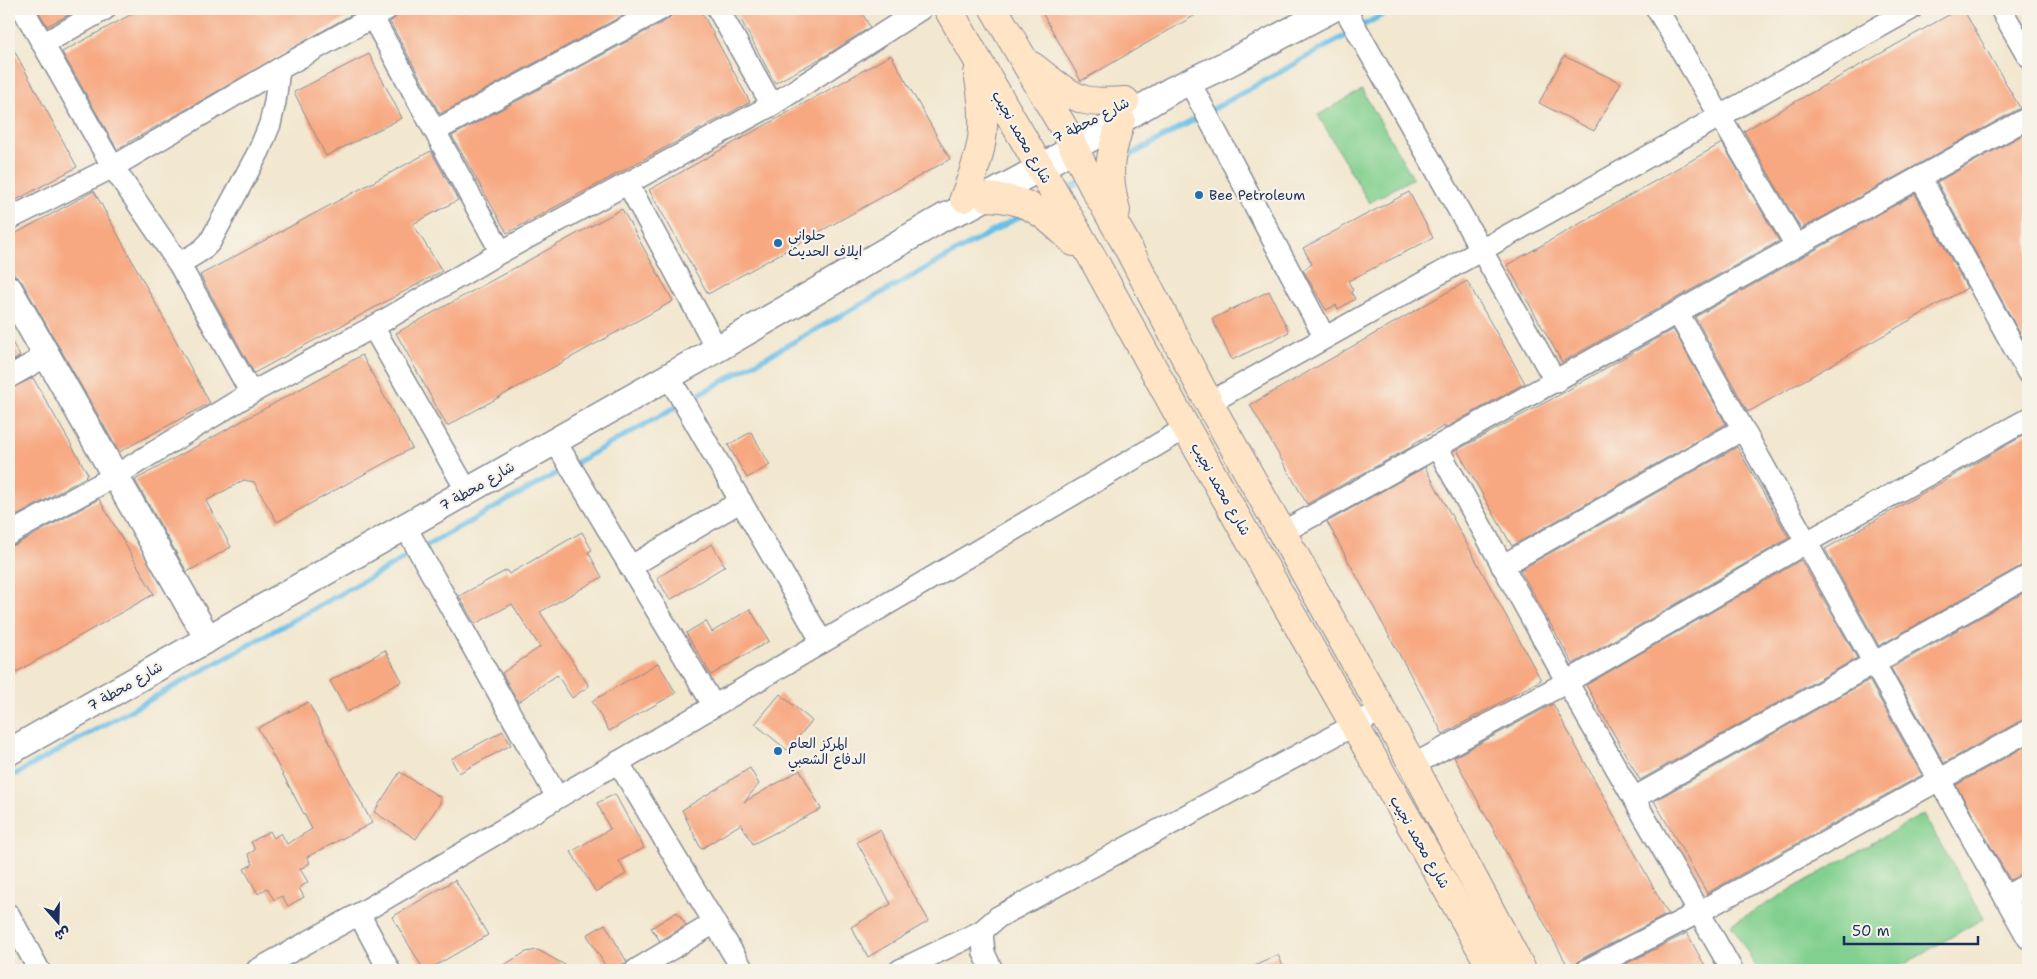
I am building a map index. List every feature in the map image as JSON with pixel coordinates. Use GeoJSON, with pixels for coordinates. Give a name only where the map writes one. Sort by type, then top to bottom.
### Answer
{"type":"FeatureCollection","features":[{"type":"Feature","properties":{"kind":"main road","name":"شارع محمد نجيب"},"geometry":{"type":"LineString","coordinates":[[948,9],[1092,257],[1186,428],[1493,970]]}},
{"type":"Feature","properties":{"kind":"main road","name":"شارع محمد نجيب"},"geometry":{"type":"LineString","coordinates":[[994,9],[1070,139],[1093,186],[1125,242],[1209,403],[1413,765],[1522,970]]}},
{"type":"Feature","properties":{"kind":"main road"},"geometry":{"type":"LineString","coordinates":[[975,57],[984,100],[982,146],[976,197],[1015,200],[1035,210],[1048,218],[1092,257]]}},
{"type":"Feature","properties":{"kind":"main road"},"geometry":{"type":"LineString","coordinates":[[1023,59],[1068,92],[1084,100],[1123,111],[1109,163],[1109,179],[1125,242]]}},
{"type":"Feature","properties":{"kind":"street"},"geometry":{"type":"LineString","coordinates":[[23,9],[113,167],[179,264],[252,393]]}},
{"type":"Feature","properties":{"kind":"street"},"geometry":{"type":"LineString","coordinates":[[43,44],[105,9]]}},
{"type":"Feature","properties":{"kind":"street"},"geometry":{"type":"LineString","coordinates":[[435,131],[661,9]]}},
{"type":"Feature","properties":{"kind":"street"},"geometry":{"type":"LineString","coordinates":[[718,9],[772,105]]}},
{"type":"Feature","properties":{"kind":"street"},"geometry":{"type":"LineString","coordinates":[[9,534],[115,476],[252,393],[373,327],[501,252],[772,105],[921,9]]}},
{"type":"Feature","properties":{"kind":"street","name":"شارع محطة 7"},"geometry":{"type":"LineString","coordinates":[[9,752],[669,377],[944,217],[976,197],[988,180],[1035,160],[1152,93],[1181,86],[1332,9]]}},
{"type":"Feature","properties":{"kind":"street"},"geometry":{"type":"LineString","coordinates":[[1345,9],[1556,382]]}},
{"type":"Feature","properties":{"kind":"street"},"geometry":{"type":"LineString","coordinates":[[1657,9],[1796,245]]}},
{"type":"Feature","properties":{"kind":"street"},"geometry":{"type":"LineString","coordinates":[[1209,403],[1911,9]]}},
{"type":"Feature","properties":{"kind":"street"},"geometry":{"type":"LineString","coordinates":[[2001,9],[2028,56]]}},
{"type":"Feature","properties":{"kind":"street"},"geometry":{"type":"LineString","coordinates":[[9,219],[113,167],[376,11],[435,131],[501,252]]}},
{"type":"Feature","properties":{"kind":"street"},"geometry":{"type":"LineString","coordinates":[[179,264],[202,250],[210,242],[259,151],[270,124],[279,69]]}},
{"type":"Feature","properties":{"kind":"street"},"geometry":{"type":"LineString","coordinates":[[1181,86],[1325,338]]}},
{"type":"Feature","properties":{"kind":"street"},"geometry":{"type":"LineString","coordinates":[[1281,533],[1556,382],[1796,245],[2028,118]]}},
{"type":"Feature","properties":{"kind":"street"},"geometry":{"type":"LineString","coordinates":[[1920,177],[2028,373]]}},
{"type":"Feature","properties":{"kind":"street"},"geometry":{"type":"LineString","coordinates":[[628,184],[717,349]]}},
{"type":"Feature","properties":{"kind":"street"},"geometry":{"type":"LineString","coordinates":[[9,289],[208,639]]}},
{"type":"Feature","properties":{"kind":"street"},"geometry":{"type":"LineString","coordinates":[[1678,313],[2028,938]]}},
{"type":"Feature","properties":{"kind":"street"},"geometry":{"type":"LineString","coordinates":[[373,327],[467,491]]}},
{"type":"Feature","properties":{"kind":"street"},"geometry":{"type":"LineString","coordinates":[[9,377],[46,356]]}},
{"type":"Feature","properties":{"kind":"street"},"geometry":{"type":"LineString","coordinates":[[669,377],[822,642]]}},
{"type":"Feature","properties":{"kind":"street"},"geometry":{"type":"LineString","coordinates":[[1413,765],[1567,682],[1807,542],[2028,419]]}},
{"type":"Feature","properties":{"kind":"street"},"geometry":{"type":"LineString","coordinates":[[257,970],[359,914],[1186,428]]}},
{"type":"Feature","properties":{"kind":"street"},"geometry":{"type":"LineString","coordinates":[[1502,566],[1743,429]]}},
{"type":"Feature","properties":{"kind":"street"},"geometry":{"type":"LineString","coordinates":[[555,441],[714,706]]}},
{"type":"Feature","properties":{"kind":"street"},"geometry":{"type":"LineString","coordinates":[[1437,447],[1567,682],[1732,970]]}},
{"type":"Feature","properties":{"kind":"street"},"geometry":{"type":"LineString","coordinates":[[630,567],[741,500]]}},
{"type":"Feature","properties":{"kind":"street"},"geometry":{"type":"LineString","coordinates":[[405,526],[557,798]]}},
{"type":"Feature","properties":{"kind":"street"},"geometry":{"type":"LineString","coordinates":[[1634,798],[2028,576]]}},
{"type":"Feature","properties":{"kind":"street"},"geometry":{"type":"LineString","coordinates":[[900,970],[982,931],[998,917],[1382,710]]}},
{"type":"Feature","properties":{"kind":"street"},"geometry":{"type":"LineString","coordinates":[[1587,970],[1699,912],[2028,731]]}},
{"type":"Feature","properties":{"kind":"street"},"geometry":{"type":"LineString","coordinates":[[618,762],[743,970]]}},
{"type":"Feature","properties":{"kind":"street"},"geometry":{"type":"LineString","coordinates":[[2005,897],[2028,884]]}},
{"type":"Feature","properties":{"kind":"street"},"geometry":{"type":"LineString","coordinates":[[359,914],[389,970]]}},
{"type":"Feature","properties":{"kind":"street"},"geometry":{"type":"LineString","coordinates":[[9,915],[39,970]]}},
{"type":"Feature","properties":{"kind":"street"},"geometry":{"type":"LineString","coordinates":[[636,970],[714,922]]}},
{"type":"Feature","properties":{"kind":"street"},"geometry":{"type":"LineString","coordinates":[[982,931],[984,952],[992,970]]}},
{"type":"Feature","properties":{"kind":"green space"},"geometry":{"type":"Polygon","coordinates":[[[1362,90],[1413,178],[1369,203],[1318,115],[1362,90]]]}},
{"type":"Feature","properties":{"kind":"green space"},"geometry":{"type":"Polygon","coordinates":[[[1923,814],[1984,918],[1894,970],[1758,970],[1731,924],[1923,814]]]}},
{"type":"Feature","properties":{"kind":"building"},"geometry":{"type":"Polygon","coordinates":[[[37,9],[80,9],[47,26],[37,9]]]}},
{"type":"Feature","properties":{"kind":"building"},"geometry":{"type":"Polygon","coordinates":[[[141,9],[351,9],[354,13],[117,149],[62,52],[141,9]]]}},
{"type":"Feature","properties":{"kind":"building"},"geometry":{"type":"Polygon","coordinates":[[[405,9],[635,9],[440,114],[390,22],[399,12],[405,9]]]}},
{"type":"Feature","properties":{"kind":"building"},"geometry":{"type":"Polygon","coordinates":[[[673,9],[700,9],[750,102],[507,233],[452,136],[667,20],[672,15],[673,9]]]}},
{"type":"Feature","properties":{"kind":"building"},"geometry":{"type":"Polygon","coordinates":[[[735,9],[860,9],[870,27],[825,56],[775,83],[735,9]]]}},
{"type":"Feature","properties":{"kind":"building"},"geometry":{"type":"Polygon","coordinates":[[[1040,9],[1206,9],[1081,81],[1040,9]]]}},
{"type":"Feature","properties":{"kind":"building"},"geometry":{"type":"Polygon","coordinates":[[[1959,9],[1963,9],[2020,108],[1801,229],[1744,131],[1959,9]]]}},
{"type":"Feature","properties":{"kind":"building"},"geometry":{"type":"Polygon","coordinates":[[[9,41],[77,167],[9,204],[9,41]]]}},
{"type":"Feature","properties":{"kind":"building"},"geometry":{"type":"Polygon","coordinates":[[[369,54],[402,118],[326,156],[294,92],[369,54]]]}},
{"type":"Feature","properties":{"kind":"building"},"geometry":{"type":"Polygon","coordinates":[[[891,55],[950,159],[708,294],[649,190],[891,55]]]}},
{"type":"Feature","properties":{"kind":"building"},"geometry":{"type":"Polygon","coordinates":[[[1564,56],[1621,83],[1594,131],[1539,103],[1564,56]]]}},
{"type":"Feature","properties":{"kind":"building"},"geometry":{"type":"Polygon","coordinates":[[[2028,132],[2028,348],[1937,182],[2028,132]]]}},
{"type":"Feature","properties":{"kind":"building"},"geometry":{"type":"Polygon","coordinates":[[[1722,143],[1779,241],[1562,362],[1507,265],[1722,143]]]}},
{"type":"Feature","properties":{"kind":"building"},"geometry":{"type":"Polygon","coordinates":[[[431,151],[458,200],[413,224],[442,271],[254,373],[200,275],[431,151]]]}},
{"type":"Feature","properties":{"kind":"building"},"geometry":{"type":"Polygon","coordinates":[[[94,191],[210,403],[119,452],[22,282],[15,276],[9,264],[9,237],[94,191]]]}},
{"type":"Feature","properties":{"kind":"building"},"geometry":{"type":"Polygon","coordinates":[[[1409,192],[1433,238],[1348,281],[1355,299],[1338,309],[1336,305],[1326,310],[1303,270],[1312,264],[1303,248],[1409,192]]]}},
{"type":"Feature","properties":{"kind":"building"},"geometry":{"type":"Polygon","coordinates":[[[1915,194],[1967,288],[1748,412],[1695,317],[1915,194]]]}},
{"type":"Feature","properties":{"kind":"building"},"geometry":{"type":"Polygon","coordinates":[[[622,209],[673,301],[447,426],[396,333],[622,209]]]}},
{"type":"Feature","properties":{"kind":"building"},"geometry":{"type":"Polygon","coordinates":[[[1467,281],[1525,383],[1445,428],[1444,426],[1413,444],[1413,446],[1307,504],[1250,405],[1467,281]]]}},
{"type":"Feature","properties":{"kind":"building"},"geometry":{"type":"Polygon","coordinates":[[[1269,291],[1289,332],[1232,360],[1212,319],[1269,291]]]}},
{"type":"Feature","properties":{"kind":"building"},"geometry":{"type":"Polygon","coordinates":[[[1673,329],[1726,424],[1512,546],[1457,450],[1563,393],[1673,329]]]}},
{"type":"Feature","properties":{"kind":"building"},"geometry":{"type":"Polygon","coordinates":[[[9,337],[20,356],[9,363],[9,337]]]}},
{"type":"Feature","properties":{"kind":"building"},"geometry":{"type":"Polygon","coordinates":[[[362,355],[412,448],[277,522],[254,482],[244,480],[206,501],[231,547],[187,572],[135,480],[362,355]]]}},
{"type":"Feature","properties":{"kind":"building"},"geometry":{"type":"Polygon","coordinates":[[[33,378],[88,474],[86,477],[9,520],[9,389],[33,378]]]}},
{"type":"Feature","properties":{"kind":"building"},"geometry":{"type":"Polygon","coordinates":[[[751,432],[770,465],[747,478],[728,445],[751,432]]]}},
{"type":"Feature","properties":{"kind":"building"},"geometry":{"type":"Polygon","coordinates":[[[2028,433],[2028,564],[2022,565],[1879,646],[1825,549],[2028,433]]]}},
{"type":"Feature","properties":{"kind":"building"},"geometry":{"type":"Polygon","coordinates":[[[1737,447],[1789,538],[1573,664],[1520,570],[1737,447]]]}},
{"type":"Feature","properties":{"kind":"building"},"geometry":{"type":"Polygon","coordinates":[[[1425,467],[1541,680],[1443,734],[1327,522],[1425,467]]]}},
{"type":"Feature","properties":{"kind":"building"},"geometry":{"type":"Polygon","coordinates":[[[99,499],[154,594],[9,676],[9,546],[15,545],[99,499]]]}},
{"type":"Feature","properties":{"kind":"building"},"geometry":{"type":"Polygon","coordinates":[[[582,532],[592,550],[588,552],[602,577],[540,612],[589,686],[572,698],[557,675],[518,702],[502,673],[540,647],[512,604],[475,624],[459,596],[507,570],[509,574],[582,532]]]}},
{"type":"Feature","properties":{"kind":"building"},"geometry":{"type":"Polygon","coordinates":[[[712,544],[725,566],[670,600],[657,578],[712,544]]]}},
{"type":"Feature","properties":{"kind":"building"},"geometry":{"type":"Polygon","coordinates":[[[1801,560],[1857,658],[1640,780],[1586,685],[1801,560]]]}},
{"type":"Feature","properties":{"kind":"building"},"geometry":{"type":"Polygon","coordinates":[[[2028,590],[2028,719],[2022,720],[1944,763],[1891,668],[2028,590]]]}},
{"type":"Feature","properties":{"kind":"building"},"geometry":{"type":"Polygon","coordinates":[[[750,609],[769,641],[711,675],[686,633],[706,621],[712,632],[750,609]]]}},
{"type":"Feature","properties":{"kind":"building"},"geometry":{"type":"Polygon","coordinates":[[[385,650],[402,681],[347,712],[330,681],[385,650]]]}},
{"type":"Feature","properties":{"kind":"building"},"geometry":{"type":"Polygon","coordinates":[[[658,663],[676,693],[609,731],[592,701],[658,663]]]}},
{"type":"Feature","properties":{"kind":"building"},"geometry":{"type":"Polygon","coordinates":[[[1869,680],[1922,775],[1707,893],[1654,801],[1869,680]]]}},
{"type":"Feature","properties":{"kind":"building"},"geometry":{"type":"Polygon","coordinates":[[[780,694],[812,721],[787,750],[755,724],[780,694]]]}},
{"type":"Feature","properties":{"kind":"building"},"geometry":{"type":"Polygon","coordinates":[[[308,702],[372,823],[307,857],[310,863],[300,869],[308,882],[299,888],[304,897],[288,906],[282,896],[274,900],[267,888],[258,894],[244,869],[253,864],[248,854],[255,850],[251,842],[270,831],[274,838],[281,833],[287,844],[312,829],[258,728],[308,702]]]}},
{"type":"Feature","properties":{"kind":"building"},"geometry":{"type":"Polygon","coordinates":[[[1553,704],[1668,914],[1581,959],[1576,964],[1575,970],[1570,970],[1454,757],[1553,704]]]}},
{"type":"Feature","properties":{"kind":"building"},"geometry":{"type":"Polygon","coordinates":[[[503,731],[511,745],[459,773],[451,759],[503,731]]]}},
{"type":"Feature","properties":{"kind":"building"},"geometry":{"type":"Polygon","coordinates":[[[2028,745],[2028,872],[2010,880],[1956,785],[2028,745]]]}},
{"type":"Feature","properties":{"kind":"building"},"geometry":{"type":"Polygon","coordinates":[[[750,768],[759,784],[744,802],[800,770],[821,809],[753,844],[741,824],[701,849],[682,810],[750,768]]]}},
{"type":"Feature","properties":{"kind":"building"},"geometry":{"type":"Polygon","coordinates":[[[400,772],[440,797],[440,803],[416,839],[374,812],[400,772]]]}},
{"type":"Feature","properties":{"kind":"building"},"geometry":{"type":"Polygon","coordinates":[[[615,794],[644,848],[619,861],[626,874],[596,892],[571,852],[610,829],[597,803],[615,794]]]}},
{"type":"Feature","properties":{"kind":"building"},"geometry":{"type":"Polygon","coordinates":[[[880,830],[929,921],[868,957],[851,927],[891,904],[857,842],[880,830]]]}},
{"type":"Feature","properties":{"kind":"building"},"geometry":{"type":"Polygon","coordinates":[[[455,880],[488,935],[428,970],[424,970],[392,917],[455,880]]]}},
{"type":"Feature","properties":{"kind":"building"},"geometry":{"type":"Polygon","coordinates":[[[677,912],[686,925],[660,941],[651,928],[677,912]]]}},
{"type":"Feature","properties":{"kind":"building"},"geometry":{"type":"Polygon","coordinates":[[[605,924],[627,962],[612,970],[608,970],[587,935],[605,924]]]}},
{"type":"Feature","properties":{"kind":"building"},"geometry":{"type":"Polygon","coordinates":[[[1687,933],[1707,970],[1614,970],[1687,933]]]}},
{"type":"Feature","properties":{"kind":"building"},"geometry":{"type":"Polygon","coordinates":[[[538,950],[574,970],[495,970],[526,952],[538,950]]]}},
{"type":"Feature","properties":{"kind":"building"},"geometry":{"type":"Polygon","coordinates":[[[1278,955],[1285,970],[1246,970],[1278,955]]]}},
{"type":"Feature","properties":{"kind":"waterway"},"geometry":{"type":"LineString","coordinates":[[1360,27],[1393,9]]}},
{"type":"Feature","properties":{"kind":"waterway"},"geometry":{"type":"LineString","coordinates":[[1120,161],[1352,32]]}},
{"type":"Feature","properties":{"kind":"waterway"},"geometry":{"type":"LineString","coordinates":[[1063,192],[1083,181]]}},
{"type":"Feature","properties":{"kind":"waterway"},"geometry":{"type":"LineString","coordinates":[[422,548],[1024,214]]}},
{"type":"Feature","properties":{"kind":"waterway"},"geometry":{"type":"LineString","coordinates":[[9,778],[414,553]]}},
{"type":"Feature","properties":{"kind":"place","name":"Bee Petroleum"},"geometry":{"type":"Point","coordinates":[1199,195]}},
{"type":"Feature","properties":{"kind":"place","name":"حلواني ايلاف الحديث"},"geometry":{"type":"Point","coordinates":[778,243]}},
{"type":"Feature","properties":{"kind":"place","name":"المركز العام الدفاع الشعبي"},"geometry":{"type":"Point","coordinates":[778,751]}}]}
